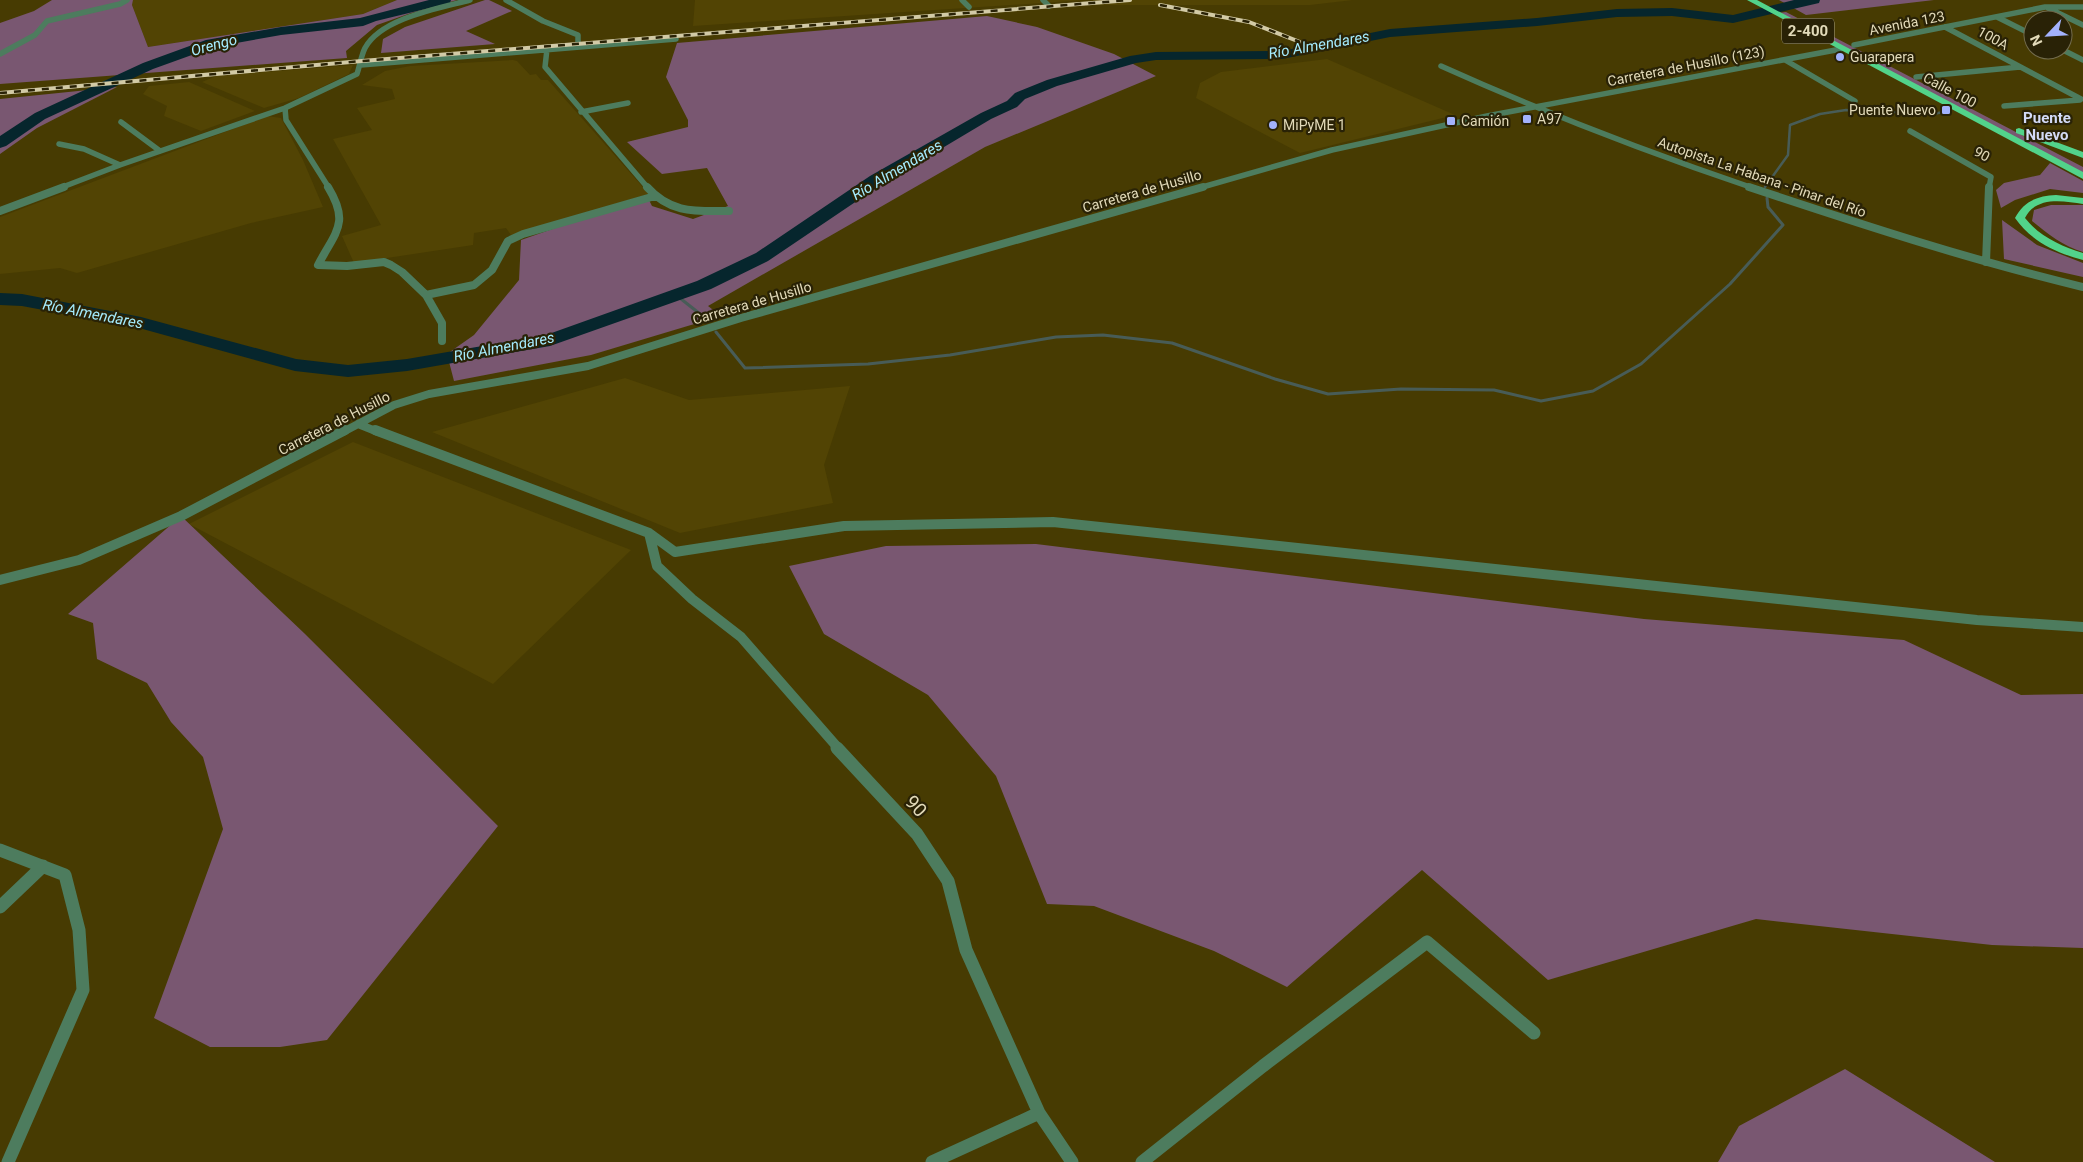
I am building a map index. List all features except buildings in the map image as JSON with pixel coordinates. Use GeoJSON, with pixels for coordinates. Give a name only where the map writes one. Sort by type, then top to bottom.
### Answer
{"type":"FeatureCollection","features":[{"type":"Feature","properties":{"kind":"highway","name":"Calle 100"},"geometry":{"type":"LineString","coordinates":[[1769,0],[2083,164]]}},
{"type":"Feature","properties":{"kind":"highway","name":"Calle 100"},"geometry":{"type":"LineString","coordinates":[[1751,1],[2083,176]]}},
{"type":"Feature","properties":{"kind":"highway"},"geometry":{"type":"LineString","coordinates":[[2018,131],[2083,155]]}},
{"type":"Feature","properties":{"kind":"highway"},"geometry":{"type":"LineString","coordinates":[[2083,201],[2057,198],[2034,202],[2026,206],[2020,218],[2032,233],[2042,240],[2083,257]]}},
{"type":"Feature","properties":{"kind":"street"},"geometry":{"type":"LineString","coordinates":[[0,54],[35,35],[47,21],[120,4],[127,0]]}},
{"type":"Feature","properties":{"kind":"street"},"geometry":{"type":"LineString","coordinates":[[0,211],[120,165],[285,108],[357,74],[366,46],[375,36],[390,26],[470,0]]}},
{"type":"Feature","properties":{"kind":"street"},"geometry":{"type":"LineString","coordinates":[[506,0],[543,21],[578,35],[578,46]]}},
{"type":"Feature","properties":{"kind":"street"},"geometry":{"type":"LineString","coordinates":[[962,0],[969,7]]}},
{"type":"Feature","properties":{"kind":"street"},"geometry":{"type":"LineString","coordinates":[[1043,0],[1049,6]]}},
{"type":"Feature","properties":{"kind":"street"},"geometry":{"type":"LineString","coordinates":[[2045,7],[2083,25]]}},
{"type":"Feature","properties":{"kind":"street","name":"Avenida 123"},"geometry":{"type":"LineString","coordinates":[[1854,44],[2045,7],[2083,7]]}},
{"type":"Feature","properties":{"kind":"street"},"geometry":{"type":"LineString","coordinates":[[1997,17],[2023,29]]}},
{"type":"Feature","properties":{"kind":"street","name":"100A"},"geometry":{"type":"LineString","coordinates":[[1945,27],[2082,99]]}},
{"type":"Feature","properties":{"kind":"street"},"geometry":{"type":"LineString","coordinates":[[361,65],[676,39]]}},
{"type":"Feature","properties":{"kind":"street"},"geometry":{"type":"LineString","coordinates":[[546,49],[545,67],[655,196],[686,211],[729,211]]}},
{"type":"Feature","properties":{"kind":"street","name":"Carretera de Husillo (123)"},"geometry":{"type":"LineString","coordinates":[[1535,108],[1842,49]]}},
{"type":"Feature","properties":{"kind":"street"},"geometry":{"type":"LineString","coordinates":[[1785,60],[1855,101]]}},
{"type":"Feature","properties":{"kind":"street","name":"Autopista La Habana - Pinar del Río"},"geometry":{"type":"LineString","coordinates":[[1441,66],[1535,108],[1688,166],[1864,225],[1986,262],[2083,286]]}},
{"type":"Feature","properties":{"kind":"street"},"geometry":{"type":"LineString","coordinates":[[1916,77],[2021,67]]}},
{"type":"Feature","properties":{"kind":"street"},"geometry":{"type":"LineString","coordinates":[[2004,106],[2082,99]]}},
{"type":"Feature","properties":{"kind":"street"},"geometry":{"type":"LineString","coordinates":[[582,112],[628,103]]}},
{"type":"Feature","properties":{"kind":"street"},"geometry":{"type":"LineString","coordinates":[[285,108],[286,120],[335,198],[340,210],[340,223],[318,265],[347,266],[384,262],[402,272],[426,295],[442,323],[442,341]]}},
{"type":"Feature","properties":{"kind":"street","name":"Carretera de Husillo"},"geometry":{"type":"LineString","coordinates":[[0,580],[79,560],[182,516],[394,405],[428,394],[588,366],[741,318],[1332,150],[1469,119],[1535,108]]}},
{"type":"Feature","properties":{"kind":"street"},"geometry":{"type":"LineString","coordinates":[[121,122],[160,151]]}},
{"type":"Feature","properties":{"kind":"street","name":"90"},"geometry":{"type":"LineString","coordinates":[[1910,132],[1991,177],[1989,183],[1986,262]]}},
{"type":"Feature","properties":{"kind":"street"},"geometry":{"type":"LineString","coordinates":[[59,144],[84,149],[120,165]]}},
{"type":"Feature","properties":{"kind":"street"},"geometry":{"type":"LineString","coordinates":[[426,295],[474,285],[492,270],[508,241],[523,234],[655,196]]}},
{"type":"Feature","properties":{"kind":"street"},"geometry":{"type":"LineString","coordinates":[[358,424],[649,533],[674,552],[844,526],[1053,522],[1977,620],[2083,628]]}},
{"type":"Feature","properties":{"kind":"street","name":"90"},"geometry":{"type":"LineString","coordinates":[[649,533],[657,566],[692,599],[740,638],[808,716],[917,834],[948,881],[966,950],[1039,1113],[1072,1162]]}},
{"type":"Feature","properties":{"kind":"street"},"geometry":{"type":"LineString","coordinates":[[0,850],[66,875],[79,930],[83,990],[8,1162]]}},
{"type":"Feature","properties":{"kind":"street"},"geometry":{"type":"LineString","coordinates":[[0,907],[43,866]]}},
{"type":"Feature","properties":{"kind":"street"},"geometry":{"type":"LineString","coordinates":[[1142,1162],[1271,1060],[1427,942],[1534,1033]]}},
{"type":"Feature","properties":{"kind":"street"},"geometry":{"type":"LineString","coordinates":[[932,1162],[1039,1113]]}},
{"type":"Feature","properties":{"kind":"shaded area"},"geometry":{"type":"Polygon","coordinates":[[[52,0],[133,0],[132,5],[148,47],[363,14],[397,0],[457,0],[377,25],[346,51],[347,58],[0,84],[0,23],[34,11],[52,0]]]}},
{"type":"Feature","properties":{"kind":"shaded area"},"geometry":{"type":"Polygon","coordinates":[[[133,0],[397,0],[363,14],[148,47],[132,5],[133,0]]]}},
{"type":"Feature","properties":{"kind":"shaded area"},"geometry":{"type":"Polygon","coordinates":[[[489,0],[512,11],[466,31],[495,44],[381,53],[383,39],[405,27],[489,0]]]}},
{"type":"Feature","properties":{"kind":"shaded area"},"geometry":{"type":"Polygon","coordinates":[[[695,0],[1087,0],[693,26],[695,0]]]}},
{"type":"Feature","properties":{"kind":"shaded area"},"geometry":{"type":"Polygon","coordinates":[[[1091,0],[1353,0],[1310,5],[1095,5],[1091,0]]]}},
{"type":"Feature","properties":{"kind":"shaded area"},"geometry":{"type":"Polygon","coordinates":[[[1779,0],[1934,0],[1806,15],[1779,0]]]}},
{"type":"Feature","properties":{"kind":"shaded area"},"geometry":{"type":"Polygon","coordinates":[[[1786,12],[2083,167],[2083,173],[1777,13],[1786,12]]]}},
{"type":"Feature","properties":{"kind":"shaded area"},"geometry":{"type":"Polygon","coordinates":[[[987,16],[1037,27],[1114,54],[1156,76],[985,147],[708,306],[721,316],[591,355],[454,381],[447,354],[474,335],[519,280],[521,240],[647,196],[652,206],[693,219],[728,206],[707,168],[662,174],[627,142],[688,127],[688,120],[666,77],[677,43],[987,16]]]}},
{"type":"Feature","properties":{"kind":"shaded area"},"geometry":{"type":"Polygon","coordinates":[[[1327,59],[1455,115],[1300,153],[1196,98],[1200,83],[1221,72],[1327,59]]]}},
{"type":"Feature","properties":{"kind":"shaded area"},"geometry":{"type":"Polygon","coordinates":[[[517,61],[530,75],[536,74],[541,80],[548,80],[649,194],[511,235],[506,228],[474,233],[473,245],[354,263],[342,236],[381,225],[333,139],[372,130],[357,108],[395,99],[392,89],[362,85],[385,71],[410,66],[517,61]]]}},
{"type":"Feature","properties":{"kind":"shaded area"},"geometry":{"type":"Polygon","coordinates":[[[353,65],[349,74],[299,98],[264,108],[202,82],[216,76],[353,65]]]}},
{"type":"Feature","properties":{"kind":"shaded area"},"geometry":{"type":"Polygon","coordinates":[[[189,82],[255,111],[201,131],[164,116],[167,106],[143,94],[149,86],[189,82]]]}},
{"type":"Feature","properties":{"kind":"shaded area"},"geometry":{"type":"Polygon","coordinates":[[[117,87],[37,128],[0,154],[0,99],[117,87]]]}},
{"type":"Feature","properties":{"kind":"shaded area"},"geometry":{"type":"Polygon","coordinates":[[[267,116],[281,118],[303,160],[323,207],[251,223],[77,273],[60,268],[0,274],[0,217],[267,116]]]}},
{"type":"Feature","properties":{"kind":"shaded area"},"geometry":{"type":"Polygon","coordinates":[[[2050,163],[2083,181],[2083,193],[2050,189],[2015,200],[2001,208],[1996,190],[2004,183],[2040,175],[2050,163]]]}},
{"type":"Feature","properties":{"kind":"shaded area"},"geometry":{"type":"Polygon","coordinates":[[[2051,205],[2083,205],[2083,252],[2062,243],[2032,221],[2034,210],[2051,205]]]}},
{"type":"Feature","properties":{"kind":"shaded area"},"geometry":{"type":"Polygon","coordinates":[[[2002,220],[2037,245],[2083,263],[2083,277],[2004,259],[2002,220]]]}},
{"type":"Feature","properties":{"kind":"shaded area"},"geometry":{"type":"Polygon","coordinates":[[[625,378],[689,400],[850,386],[824,465],[833,503],[680,533],[432,432],[625,378]]]}},
{"type":"Feature","properties":{"kind":"shaded area"},"geometry":{"type":"Polygon","coordinates":[[[353,442],[631,550],[493,684],[189,524],[353,442]]]}},
{"type":"Feature","properties":{"kind":"shaded area"},"geometry":{"type":"Polygon","coordinates":[[[181,516],[304,633],[498,826],[327,1040],[280,1047],[210,1047],[154,1018],[223,829],[203,757],[171,722],[147,683],[97,659],[93,623],[68,614],[181,516]]]}},
{"type":"Feature","properties":{"kind":"shaded area"},"geometry":{"type":"Polygon","coordinates":[[[1036,544],[1644,619],[1904,640],[2021,695],[2083,694],[2083,948],[1992,945],[1756,919],[1548,980],[1422,870],[1287,987],[1214,951],[1094,906],[1047,904],[996,776],[928,695],[824,634],[789,566],[886,546],[1036,544]]]}},
{"type":"Feature","properties":{"kind":"shaded area"},"geometry":{"type":"Polygon","coordinates":[[[1845,1069],[1995,1162],[1718,1162],[1739,1126],[1845,1069]]]}},
{"type":"Feature","properties":{"kind":"waterway","name":"Orengo"},"geometry":{"type":"LineString","coordinates":[[0,143],[40,116],[148,66],[211,43],[281,31],[363,22],[371,18],[445,0]]}},
{"type":"Feature","properties":{"kind":"waterway","name":"Río Almendares"},"geometry":{"type":"LineString","coordinates":[[0,299],[22,300],[141,323],[295,365],[348,371],[407,365],[550,340],[704,285],[762,257],[876,180],[986,116],[1012,104],[1020,96],[1052,83],[1135,59],[1156,56],[1282,55],[1390,33],[1537,22],[1617,13],[1672,12],[1733,19],[1814,0]]}},
{"type":"Feature","properties":{"kind":"waterway"},"geometry":{"type":"LineString","coordinates":[[1765,187],[1788,155],[1790,125],[1820,114],[1846,110],[1934,114],[1947,111]]}},
{"type":"Feature","properties":{"kind":"waterway"},"geometry":{"type":"LineString","coordinates":[[716,332],[745,368],[868,364],[950,355],[1056,337],[1103,335],[1172,343],[1275,379],[1328,394],[1401,389],[1494,390],[1541,401],[1593,391],[1641,364],[1730,284],[1783,225],[1768,207],[1767,198]]}},
{"type":"Feature","properties":{"kind":"waterway"},"geometry":{"type":"LineString","coordinates":[[676,295],[709,321]]}},
{"type":"Feature","properties":{"kind":"railway"},"geometry":{"type":"LineString","coordinates":[[0,93],[362,61],[1130,0]]}},
{"type":"Feature","properties":{"kind":"railway"},"geometry":{"type":"LineString","coordinates":[[1160,5],[1249,22],[1300,42]]}},
{"type":"Feature","properties":{"kind":"place","name":"Guarapera"},"geometry":{"type":"Point","coordinates":[1840,57]}},
{"type":"Feature","properties":{"kind":"place","name":"Puente Nuevo"},"geometry":{"type":"Point","coordinates":[1946,110]}},
{"type":"Feature","properties":{"kind":"place","name":"A97"},"geometry":{"type":"Point","coordinates":[1527,119]}},
{"type":"Feature","properties":{"kind":"place","name":"Camión"},"geometry":{"type":"Point","coordinates":[1451,121]}},
{"type":"Feature","properties":{"kind":"place","name":"MiPyME 1"},"geometry":{"type":"Point","coordinates":[1273,125]}},
{"type":"Feature","properties":{"kind":"district","name":"Puente Nuevo"},"geometry":{"type":"Point","coordinates":[2047,126]}}]}
